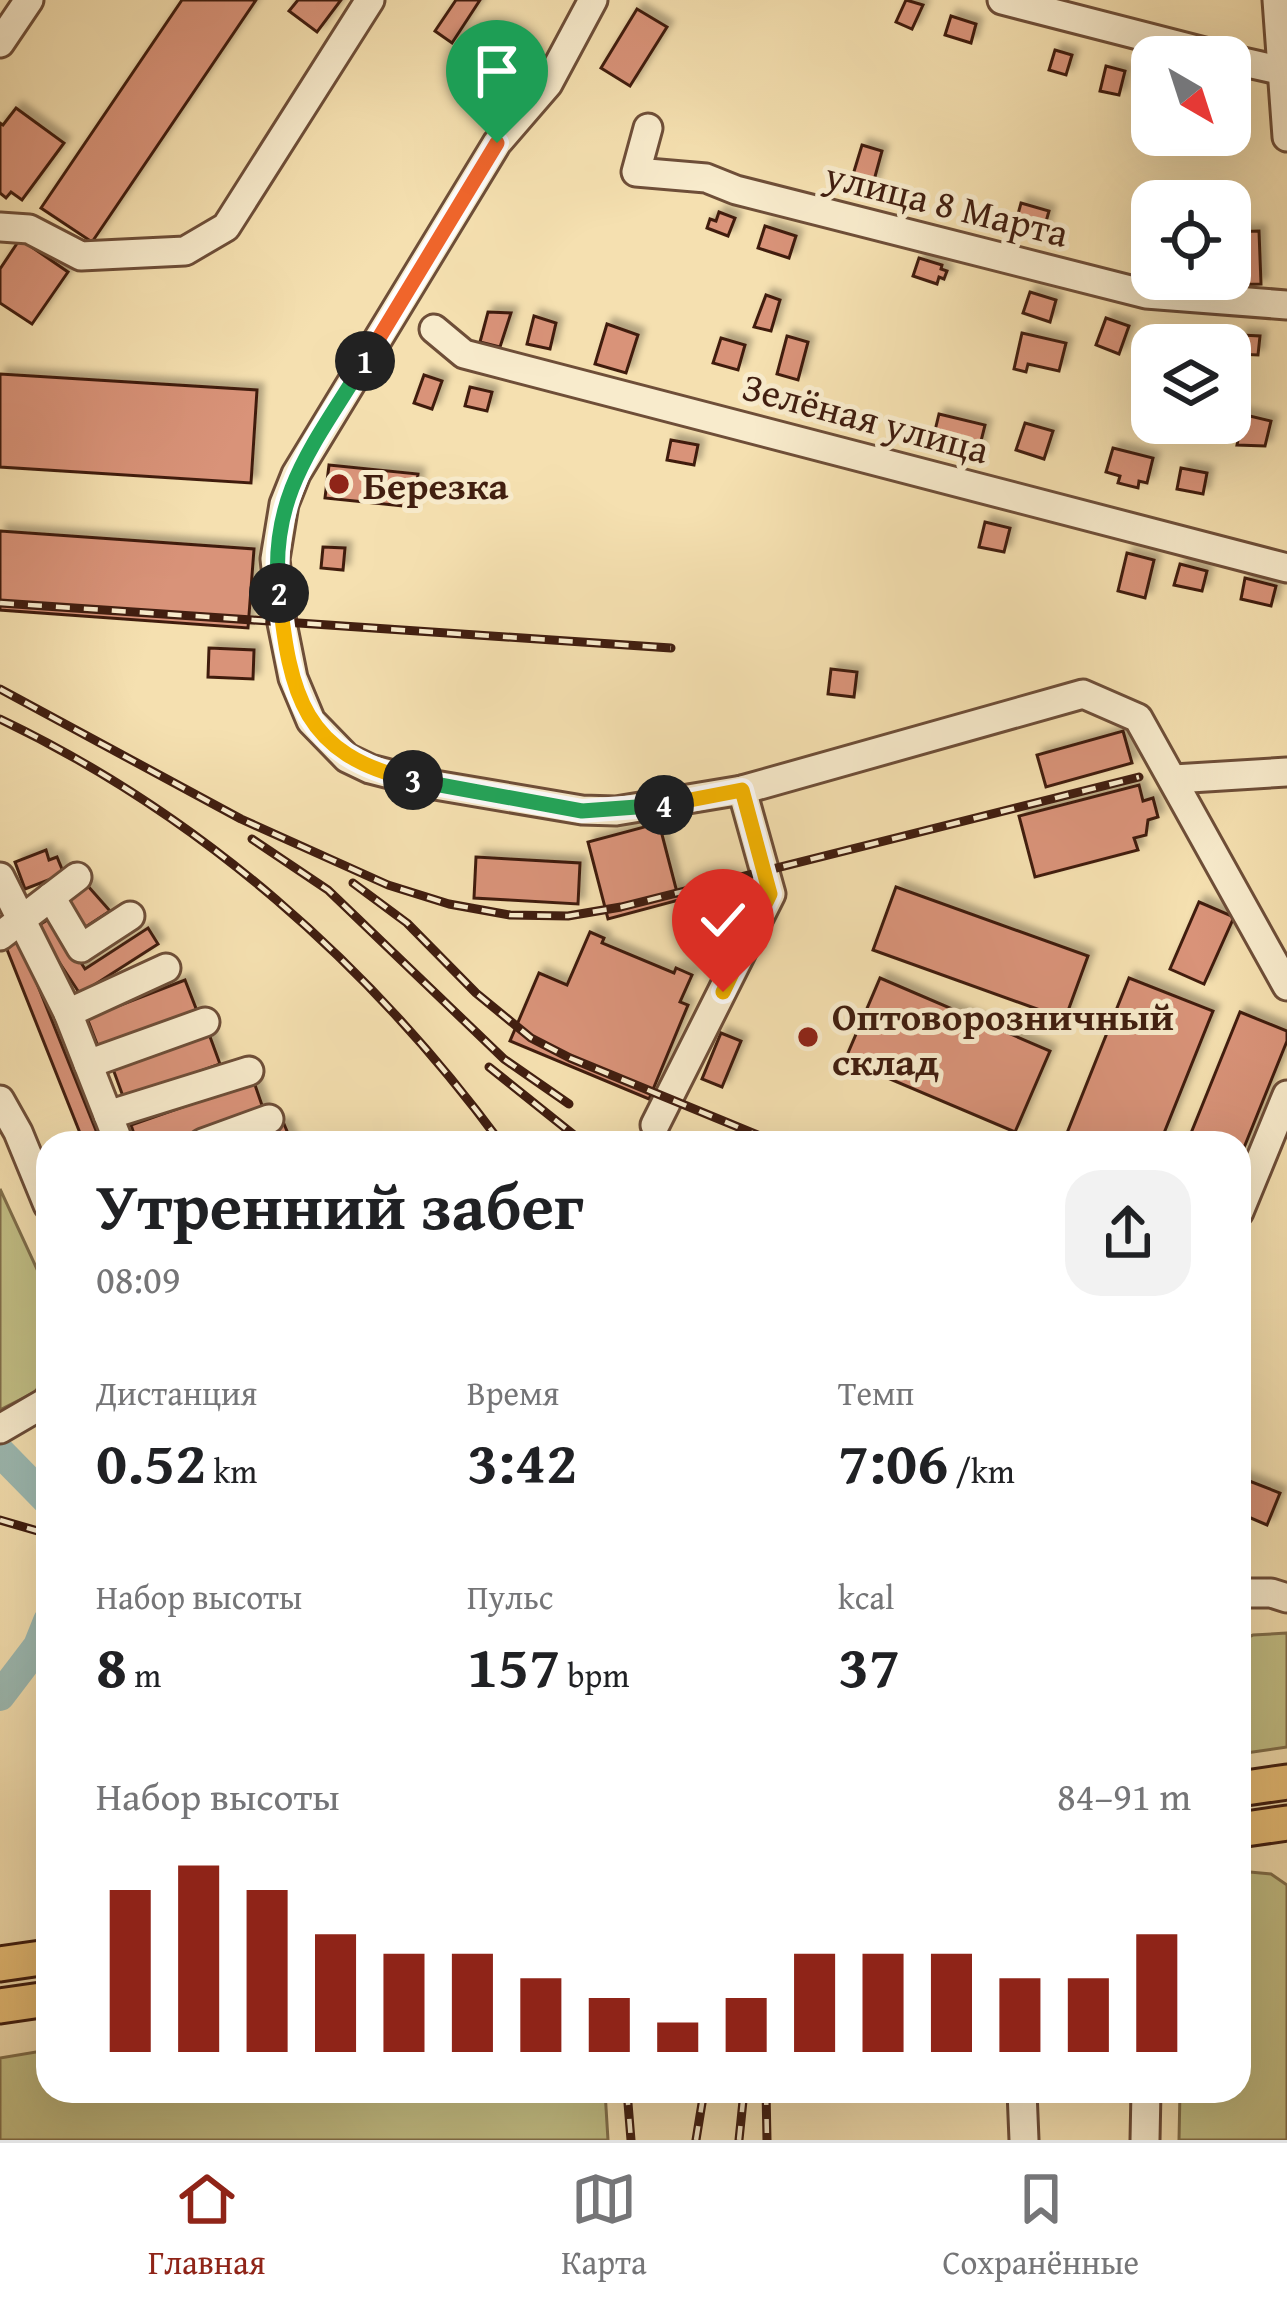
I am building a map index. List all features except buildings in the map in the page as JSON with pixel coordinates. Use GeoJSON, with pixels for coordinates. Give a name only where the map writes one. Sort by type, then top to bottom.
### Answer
{"type":"FeatureCollection","features":[{"type":"Feature","properties":{"kind":"main road"},"geometry":{"type":"LineString","coordinates":[[1251,1787],[1287,1782]]}},
{"type":"Feature","properties":{"kind":"main road"},"geometry":{"type":"LineString","coordinates":[[1251,1828],[1287,1822]]}},
{"type":"Feature","properties":{"kind":"main road"},"geometry":{"type":"LineString","coordinates":[[0,1964],[36,1959]]}},
{"type":"Feature","properties":{"kind":"main road"},"geometry":{"type":"LineString","coordinates":[[0,2006],[36,2001]]}},
{"type":"Feature","properties":{"kind":"street"},"geometry":{"type":"LineString","coordinates":[[0,43],[29,0]]}},
{"type":"Feature","properties":{"kind":"street"},"geometry":{"type":"LineString","coordinates":[[0,227],[29,229],[81,256],[184,251],[226,227],[370,0]]}},
{"type":"Feature","properties":{"kind":"street"},"geometry":{"type":"LineString","coordinates":[[593,0],[548,84],[497,143],[296,474],[284,504],[275,559],[293,678],[311,722],[347,758],[370,769],[582,811],[650,808],[742,790],[1083,694],[1138,718],[1287,986]]}},
{"type":"Feature","properties":{"kind":"street"},"geometry":{"type":"LineString","coordinates":[[1002,0],[1142,36]]}},
{"type":"Feature","properties":{"kind":"street"},"geometry":{"type":"LineString","coordinates":[[1276,0],[1287,137]]}},
{"type":"Feature","properties":{"kind":"street"},"geometry":{"type":"LineString","coordinates":[[1251,64],[1282,71]]}},
{"type":"Feature","properties":{"kind":"street","name":"улица 8 Марта"},"geometry":{"type":"LineString","coordinates":[[648,128],[636,172],[706,178],[736,190],[1146,294],[1287,305]]}},
{"type":"Feature","properties":{"kind":"street","name":"Зелёная улица"},"geometry":{"type":"LineString","coordinates":[[434,329],[464,354],[1287,568]]}},
{"type":"Feature","properties":{"kind":"street"},"geometry":{"type":"LineString","coordinates":[[1174,779],[1287,772]]}},
{"type":"Feature","properties":{"kind":"street"},"geometry":{"type":"LineString","coordinates":[[655,1126],[770,894],[742,790]]}},
{"type":"Feature","properties":{"kind":"street"},"geometry":{"type":"LineString","coordinates":[[0,877],[11,928],[68,1013],[114,1131]]}},
{"type":"Feature","properties":{"kind":"street"},"geometry":{"type":"LineString","coordinates":[[11,928],[77,877]]}},
{"type":"Feature","properties":{"kind":"street"},"geometry":{"type":"LineString","coordinates":[[51,897],[81,948],[130,916]]}},
{"type":"Feature","properties":{"kind":"street"},"geometry":{"type":"LineString","coordinates":[[68,1013],[166,968]]}},
{"type":"Feature","properties":{"kind":"street"},"geometry":{"type":"LineString","coordinates":[[88,1064],[205,1022]]}},
{"type":"Feature","properties":{"kind":"street"},"geometry":{"type":"LineString","coordinates":[[108,1115],[249,1071]]}},
{"type":"Feature","properties":{"kind":"street"},"geometry":{"type":"LineString","coordinates":[[1251,1183],[1287,1095]]}},
{"type":"Feature","properties":{"kind":"street"},"geometry":{"type":"LineString","coordinates":[[0,1100],[36,1175]]}},
{"type":"Feature","properties":{"kind":"street"},"geometry":{"type":"LineString","coordinates":[[234,1131],[268,1118]]}},
{"type":"Feature","properties":{"kind":"street"},"geometry":{"type":"LineString","coordinates":[[0,1429],[36,1408]]}},
{"type":"Feature","properties":{"kind":"street"},"geometry":{"type":"LineString","coordinates":[[1251,1593],[1287,1598]]}},
{"type":"Feature","properties":{"kind":"street"},"geometry":{"type":"LineString","coordinates":[[1022,2103],[1024,2140]]}},
{"type":"Feature","properties":{"kind":"street"},"geometry":{"type":"LineString","coordinates":[[1145,2140],[1146,2103]]}},
{"type":"Feature","properties":{"kind":"shaded area"},"geometry":{"type":"Polygon","coordinates":[[[0,1189],[36,1267],[36,1390],[0,1410],[0,1189]]]}},
{"type":"Feature","properties":{"kind":"shaded area"},"geometry":{"type":"Polygon","coordinates":[[[1287,1633],[1287,1747],[1251,1752],[1251,1636],[1287,1633]]]}},
{"type":"Feature","properties":{"kind":"shaded area"},"geometry":{"type":"Polygon","coordinates":[[[1251,1872],[1271,1874],[1287,1885],[1287,2140],[1179,2140],[1180,2103],[1251,2103],[1251,1872]]]}},
{"type":"Feature","properties":{"kind":"shaded area"},"geometry":{"type":"Polygon","coordinates":[[[36,2052],[36,2103],[606,2103],[608,2140],[0,2140],[0,2058],[36,2052]]]}},
{"type":"Feature","properties":{"kind":"waterway"},"geometry":{"type":"LineString","coordinates":[[0,1452],[36,1489]]}},
{"type":"Feature","properties":{"kind":"waterway"},"geometry":{"type":"LineString","coordinates":[[0,1696],[36,1649]]}},
{"type":"Feature","properties":{"kind":"railway"},"geometry":{"type":"LineString","coordinates":[[0,603],[671,648]]}},
{"type":"Feature","properties":{"kind":"railway"},"geometry":{"type":"LineString","coordinates":[[0,689],[241,819],[388,885],[449,904],[510,915],[568,916],[621,907],[1139,777]]}},
{"type":"Feature","properties":{"kind":"railway"},"geometry":{"type":"LineString","coordinates":[[0,719],[145,801],[276,900],[395,1015],[492,1131]]}},
{"type":"Feature","properties":{"kind":"railway"},"geometry":{"type":"LineString","coordinates":[[252,839],[328,890],[504,1059],[569,1104]]}},
{"type":"Feature","properties":{"kind":"railway"},"geometry":{"type":"LineString","coordinates":[[353,883],[407,923],[476,993],[531,1038],[748,1131]]}},
{"type":"Feature","properties":{"kind":"railway"},"geometry":{"type":"LineString","coordinates":[[489,1067],[569,1131]]}},
{"type":"Feature","properties":{"kind":"railway"},"geometry":{"type":"LineString","coordinates":[[0,1520],[36,1530]]}},
{"type":"Feature","properties":{"kind":"railway"},"geometry":{"type":"LineString","coordinates":[[628,2103],[631,2140]]}},
{"type":"Feature","properties":{"kind":"railway"},"geometry":{"type":"LineString","coordinates":[[696,2140],[702,2103]]}},
{"type":"Feature","properties":{"kind":"railway"},"geometry":{"type":"LineString","coordinates":[[739,2140],[743,2103]]}},
{"type":"Feature","properties":{"kind":"railway"},"geometry":{"type":"LineString","coordinates":[[766,2103],[767,2140]]}},
{"type":"Feature","properties":{"kind":"place","name":"Березка"},"geometry":{"type":"Point","coordinates":[339,484]}},
{"type":"Feature","properties":{"kind":"place","name":"Оптоворозничный склад"},"geometry":{"type":"Point","coordinates":[808,1037]}},
{"type":"Feature","properties":{"kind":"route"},"geometry":{"type":"LineString","coordinates":[[497,143],[296,474],[284,504],[275,559],[293,678],[311,722],[325,739],[347,758],[394,776],[582,811],[650,808],[742,790],[771,886],[768,903],[723,992]]}}]}
